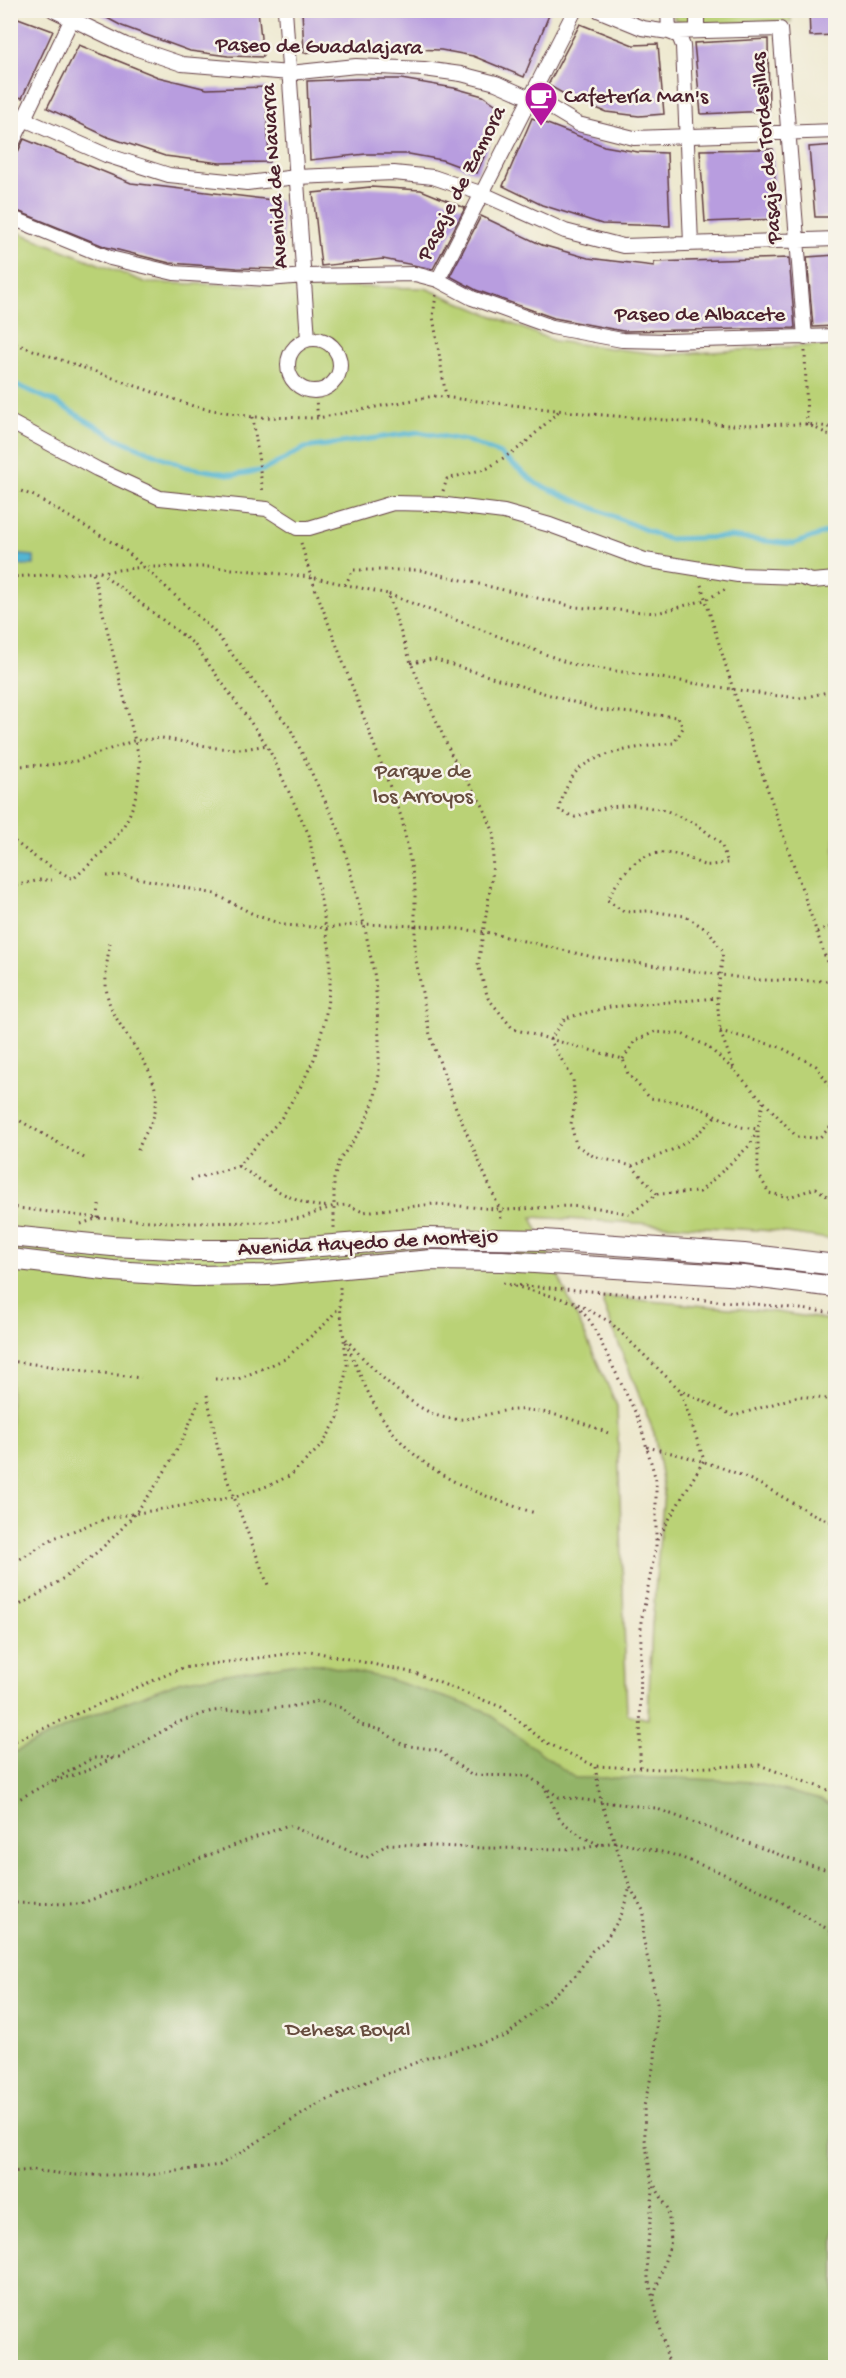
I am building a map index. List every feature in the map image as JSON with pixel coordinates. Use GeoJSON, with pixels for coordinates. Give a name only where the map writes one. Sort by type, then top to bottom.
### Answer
{"type":"FeatureCollection","features":[{"type":"Feature","properties":{"kind":"street","name":"Paseo de Guadalajara"},"geometry":{"type":"LineString","coordinates":[[53,10],[74,15],[126,45],[183,64],[290,73],[356,66],[424,69],[496,83],[531,98],[578,124],[634,138],[836,131]]}},
{"type":"Feature","properties":{"kind":"street","name":"Avenida de Navarra"},"geometry":{"type":"LineString","coordinates":[[285,10],[308,339]]}},
{"type":"Feature","properties":{"kind":"street","name":"Pasaje de Zamora"},"geometry":{"type":"LineString","coordinates":[[438,280],[575,10]]}},
{"type":"Feature","properties":{"kind":"street","name":"Pasaje de Tordesillas"},"geometry":{"type":"LineString","coordinates":[[598,10],[642,28],[669,32],[780,29],[805,338]]}},
{"type":"Feature","properties":{"kind":"street"},"geometry":{"type":"LineString","coordinates":[[668,10],[669,32],[679,36],[682,46],[691,244]]}},
{"type":"Feature","properties":{"kind":"street"},"geometry":{"type":"LineString","coordinates":[[697,10],[698,31]]}},
{"type":"Feature","properties":{"kind":"street"},"geometry":{"type":"LineString","coordinates":[[10,148],[74,15]]}},
{"type":"Feature","properties":{"kind":"street"},"geometry":{"type":"LineString","coordinates":[[10,113],[106,155],[169,176],[247,183],[296,177],[394,173],[433,177],[483,194],[565,231],[623,246],[836,239]]}},
{"type":"Feature","properties":{"kind":"street","name":"Paseo de Albacete"},"geometry":{"type":"LineString","coordinates":[[10,217],[110,258],[174,273],[268,279],[415,274],[438,280],[472,298],[552,327],[622,340],[836,336]]}},
{"type":"Feature","properties":{"kind":"street"},"geometry":{"type":"LineString","coordinates":[[308,339],[326,340],[333,346],[341,362],[337,379],[331,386],[315,391],[298,386],[293,380],[288,363],[294,347],[308,339]]}},
{"type":"Feature","properties":{"kind":"street"},"geometry":{"type":"LineString","coordinates":[[10,422],[98,469],[160,498],[267,509],[297,528],[309,528],[393,503],[438,504],[504,512],[550,525],[645,560],[752,576],[799,578],[812,581],[836,579]]}},
{"type":"Feature","properties":{"kind":"street"},"geometry":{"type":"LineString","coordinates":[[10,1236],[112,1246],[193,1250],[268,1250],[425,1238],[544,1240],[744,1254],[836,1265]]}},
{"type":"Feature","properties":{"kind":"street","name":"Avenida Hayedo de Montejo"},"geometry":{"type":"LineString","coordinates":[[10,1259],[113,1271],[194,1276],[268,1275],[432,1260],[539,1262],[744,1276],[836,1287]]}},
{"type":"Feature","properties":{"kind":"path"},"geometry":{"type":"LineString","coordinates":[[438,280],[433,316],[446,397]]}},
{"type":"Feature","properties":{"kind":"path"},"geometry":{"type":"LineString","coordinates":[[805,338],[807,424]]}},
{"type":"Feature","properties":{"kind":"path"},"geometry":{"type":"LineString","coordinates":[[10,342],[196,407],[253,417],[318,418],[434,396],[727,425],[807,424],[836,428]]}},
{"type":"Feature","properties":{"kind":"path"},"geometry":{"type":"LineString","coordinates":[[315,391],[318,418]]}},
{"type":"Feature","properties":{"kind":"path"},"geometry":{"type":"LineString","coordinates":[[438,504],[447,479],[488,468],[522,446],[559,410]]}},
{"type":"Feature","properties":{"kind":"path"},"geometry":{"type":"LineString","coordinates":[[253,417],[261,486]]}},
{"type":"Feature","properties":{"kind":"path"},"geometry":{"type":"LineString","coordinates":[[807,424],[836,438]]}},
{"type":"Feature","properties":{"kind":"path"},"geometry":{"type":"LineString","coordinates":[[10,487],[34,496],[125,550],[213,630],[290,728],[340,832],[364,924],[375,978],[379,1075],[374,1101],[363,1127],[339,1161],[334,1179],[336,1245]]}},
{"type":"Feature","properties":{"kind":"path"},"geometry":{"type":"LineString","coordinates":[[297,528],[311,577],[402,819],[415,886],[415,955],[430,1035],[456,1108],[500,1210]]}},
{"type":"Feature","properties":{"kind":"path"},"geometry":{"type":"LineString","coordinates":[[10,577],[93,573],[144,567],[213,567],[311,577],[388,594],[572,664],[802,698],[836,690]]}},
{"type":"Feature","properties":{"kind":"path"},"geometry":{"type":"LineString","coordinates":[[695,568],[836,988]]}},
{"type":"Feature","properties":{"kind":"path"},"geometry":{"type":"LineString","coordinates":[[345,585],[353,570],[420,570],[575,607],[657,612],[705,600],[752,576]]}},
{"type":"Feature","properties":{"kind":"path"},"geometry":{"type":"LineString","coordinates":[[100,572],[194,644],[267,745],[309,836],[327,928],[330,985],[325,1020],[314,1059],[300,1088],[280,1120],[238,1166],[189,1180]]}},
{"type":"Feature","properties":{"kind":"path"},"geometry":{"type":"LineString","coordinates":[[10,837],[39,860],[73,879],[110,846],[123,830],[134,808],[140,761],[133,741],[93,573]]}},
{"type":"Feature","properties":{"kind":"path"},"geometry":{"type":"LineString","coordinates":[[388,594],[411,663],[452,756],[483,806],[494,833],[492,877],[485,932],[477,964],[489,998],[513,1029],[623,1059]]}},
{"type":"Feature","properties":{"kind":"path"},"geometry":{"type":"LineString","coordinates":[[411,663],[433,659],[598,710],[678,717],[683,728],[674,743],[636,747],[603,756],[577,771],[563,793],[559,811],[575,817],[608,807],[634,805],[665,810],[698,825],[721,844],[728,862],[705,865],[682,855],[657,854],[637,859],[620,878],[607,900],[624,912],[648,911],[685,916],[709,931],[723,952],[717,998],[720,1031],[735,1071]]}},
{"type":"Feature","properties":{"kind":"path"},"geometry":{"type":"LineString","coordinates":[[10,766],[49,765],[76,761],[133,741],[162,738],[217,748],[244,749],[267,745]]}},
{"type":"Feature","properties":{"kind":"path"},"geometry":{"type":"LineString","coordinates":[[107,876],[123,875],[215,894],[255,915],[284,925],[327,928],[364,924],[485,932],[593,957],[720,975],[757,980],[834,981]]}},
{"type":"Feature","properties":{"kind":"path"},"geometry":{"type":"LineString","coordinates":[[10,887],[52,879]]}},
{"type":"Feature","properties":{"kind":"path"},"geometry":{"type":"LineString","coordinates":[[817,932],[836,925]]}},
{"type":"Feature","properties":{"kind":"path"},"geometry":{"type":"LineString","coordinates":[[110,943],[106,974],[109,1002],[120,1027],[148,1069],[156,1103],[153,1119],[137,1153]]}},
{"type":"Feature","properties":{"kind":"path"},"geometry":{"type":"LineString","coordinates":[[550,1040],[565,1018],[610,1007],[717,998]]}},
{"type":"Feature","properties":{"kind":"path"},"geometry":{"type":"LineString","coordinates":[[720,1031],[780,1047],[816,1066],[835,1093],[836,1100]]}},
{"type":"Feature","properties":{"kind":"path"},"geometry":{"type":"LineString","coordinates":[[758,1129],[740,1127],[692,1104],[650,1098],[628,1074],[623,1059],[634,1041],[655,1032],[682,1034],[707,1046],[735,1071],[797,1137],[819,1138],[836,1122]]}},
{"type":"Feature","properties":{"kind":"path"},"geometry":{"type":"LineString","coordinates":[[550,1040],[573,1079],[575,1102],[572,1124],[576,1145],[593,1156],[632,1166],[657,1194]]}},
{"type":"Feature","properties":{"kind":"path"},"geometry":{"type":"LineString","coordinates":[[762,1102],[758,1129],[758,1173],[769,1193],[789,1197],[816,1188],[836,1203]]}},
{"type":"Feature","properties":{"kind":"path"},"geometry":{"type":"LineString","coordinates":[[10,1115],[86,1159]]}},
{"type":"Feature","properties":{"kind":"path"},"geometry":{"type":"LineString","coordinates":[[632,1166],[680,1148],[701,1133],[716,1115]]}},
{"type":"Feature","properties":{"kind":"path"},"geometry":{"type":"LineString","coordinates":[[238,1166],[304,1204],[319,1207],[348,1205],[363,1212],[434,1204],[500,1210],[566,1206],[598,1208],[630,1214],[657,1194],[700,1191],[750,1145],[758,1129]]}},
{"type":"Feature","properties":{"kind":"path"},"geometry":{"type":"LineString","coordinates":[[10,1207],[98,1218],[187,1223],[269,1222],[302,1218],[334,1206]]}},
{"type":"Feature","properties":{"kind":"path"},"geometry":{"type":"LineString","coordinates":[[10,1564],[54,1538],[108,1518],[235,1497],[291,1475],[323,1444],[338,1418],[345,1388],[347,1365],[338,1268]]}},
{"type":"Feature","properties":{"kind":"path"},"geometry":{"type":"LineString","coordinates":[[836,1313],[756,1304],[503,1284],[574,1302],[610,1322],[680,1390],[734,1416],[799,1396],[836,1400]]}},
{"type":"Feature","properties":{"kind":"path"},"geometry":{"type":"LineString","coordinates":[[574,1302],[591,1322],[639,1420],[656,1480],[656,1542],[641,1622],[640,1768]]}},
{"type":"Feature","properties":{"kind":"path"},"geometry":{"type":"LineString","coordinates":[[215,1379],[238,1379],[285,1359],[326,1323],[340,1306]]}},
{"type":"Feature","properties":{"kind":"path"},"geometry":{"type":"LineString","coordinates":[[345,1337],[384,1380],[415,1404],[444,1418],[469,1420],[515,1410],[582,1422],[608,1433]]}},
{"type":"Feature","properties":{"kind":"path"},"geometry":{"type":"LineString","coordinates":[[345,1337],[368,1394],[382,1419],[401,1442],[431,1468],[457,1485],[535,1513]]}},
{"type":"Feature","properties":{"kind":"path"},"geometry":{"type":"LineString","coordinates":[[10,1361],[141,1378]]}},
{"type":"Feature","properties":{"kind":"path"},"geometry":{"type":"LineString","coordinates":[[656,1542],[704,1460],[680,1390]]}},
{"type":"Feature","properties":{"kind":"path"},"geometry":{"type":"LineString","coordinates":[[207,1395],[218,1449],[268,1585]]}},
{"type":"Feature","properties":{"kind":"path"},"geometry":{"type":"LineString","coordinates":[[10,1610],[48,1590],[78,1570],[114,1539],[168,1466],[188,1430],[200,1401]]}},
{"type":"Feature","properties":{"kind":"path"},"geometry":{"type":"LineString","coordinates":[[647,1448],[704,1460],[753,1481],[819,1518],[836,1523]]}},
{"type":"Feature","properties":{"kind":"path"},"geometry":{"type":"LineString","coordinates":[[10,1743],[182,1668],[310,1651],[415,1673],[501,1707],[545,1742],[595,1766],[640,1768],[759,1765],[836,1793]]}},
{"type":"Feature","properties":{"kind":"path"},"geometry":{"type":"LineString","coordinates":[[48,1783],[89,1770],[118,1757],[176,1724],[212,1711],[289,1707],[319,1701],[342,1708],[362,1725],[381,1730],[403,1744],[438,1750],[471,1775],[528,1776],[559,1797],[655,1808],[799,1862],[836,1872]]}},
{"type":"Feature","properties":{"kind":"path"},"geometry":{"type":"LineString","coordinates":[[10,1804],[93,1758],[115,1757]]}},
{"type":"Feature","properties":{"kind":"path"},"geometry":{"type":"LineString","coordinates":[[595,1766],[601,1802],[630,1887],[644,1912],[643,1937],[657,2004],[655,2060],[644,2106],[645,2139],[653,2190],[647,2254],[648,2278],[670,2367]]}},
{"type":"Feature","properties":{"kind":"path"},"geometry":{"type":"LineString","coordinates":[[546,1788],[560,1820],[581,1836],[600,1845]]}},
{"type":"Feature","properties":{"kind":"path"},"geometry":{"type":"LineString","coordinates":[[10,1903],[80,1904],[288,1825],[366,1858],[388,1844],[579,1849],[615,1842],[671,1854],[715,1870],[764,1893],[836,1934]]}},
{"type":"Feature","properties":{"kind":"path"},"geometry":{"type":"LineString","coordinates":[[10,2172],[32,2170],[73,2175],[150,2175],[220,2165],[317,2105],[361,2084],[430,2057],[506,2036],[576,1975],[592,1951],[605,1941],[621,1916],[630,1887]]}},
{"type":"Feature","properties":{"kind":"path"},"geometry":{"type":"LineString","coordinates":[[651,2178],[668,2209],[671,2241],[653,2298]]}},
{"type":"Feature","properties":{"kind":"green space"},"geometry":{"type":"Polygon","coordinates":[[[674,11],[791,11],[791,22],[688,25],[674,19],[674,11]]]}},
{"type":"Feature","properties":{"kind":"green space","name":"Parque de los Arroyos"},"geometry":{"type":"Polygon","coordinates":[[[10,229],[147,283],[425,288],[554,341],[665,355],[835,344],[835,1240],[774,1231],[532,1217],[617,1406],[627,1714],[648,1719],[652,1624],[664,1492],[654,1433],[603,1304],[604,1297],[775,1312],[835,1321],[835,2367],[11,2367],[10,229]]]}},
{"type":"Feature","properties":{"kind":"green space","name":"Dehesa Boyal"},"geometry":{"type":"Polygon","coordinates":[[[298,1663],[319,1664],[388,1679],[483,1710],[575,1778],[678,1778],[751,1782],[821,1800],[835,1808],[835,2367],[11,2367],[11,1754],[87,1717],[181,1681],[298,1663]]]}},
{"type":"Feature","properties":{"kind":"water"},"geometry":{"type":"Polygon","coordinates":[[[10,554],[34,556],[34,565],[11,565],[10,554]]]}},
{"type":"Feature","properties":{"kind":"building"},"geometry":{"type":"Polygon","coordinates":[[[92,10],[258,10],[263,57],[228,56],[190,51],[122,26],[92,10]]]}},
{"type":"Feature","properties":{"kind":"building"},"geometry":{"type":"Polygon","coordinates":[[[302,10],[551,10],[524,77],[473,56],[441,50],[347,47],[304,53],[302,10]]]}},
{"type":"Feature","properties":{"kind":"building"},"geometry":{"type":"Polygon","coordinates":[[[809,10],[836,10],[836,35],[810,36],[809,10]]]}},
{"type":"Feature","properties":{"kind":"building"},"geometry":{"type":"Polygon","coordinates":[[[10,15],[53,31],[22,98],[10,94],[10,15]]]}},
{"type":"Feature","properties":{"kind":"building"},"geometry":{"type":"Polygon","coordinates":[[[580,24],[633,45],[658,44],[664,114],[639,116],[606,112],[571,98],[548,85],[580,24]]]}},
{"type":"Feature","properties":{"kind":"building"},"geometry":{"type":"Polygon","coordinates":[[[768,39],[769,111],[701,114],[694,43],[768,39]]]}},
{"type":"Feature","properties":{"kind":"building"},"geometry":{"type":"Polygon","coordinates":[[[79,45],[158,77],[207,89],[266,87],[269,162],[220,163],[165,156],[108,137],[47,108],[79,45]]]}},
{"type":"Feature","properties":{"kind":"building"},"geometry":{"type":"Polygon","coordinates":[[[401,79],[454,88],[483,96],[504,110],[477,173],[442,160],[409,154],[366,154],[310,160],[307,81],[401,79]]]}},
{"type":"Feature","properties":{"kind":"building"},"geometry":{"type":"Polygon","coordinates":[[[532,118],[604,146],[638,152],[667,153],[670,226],[602,224],[542,205],[503,186],[532,118]]]}},
{"type":"Feature","properties":{"kind":"building"},"geometry":{"type":"Polygon","coordinates":[[[24,139],[131,183],[281,201],[285,269],[170,263],[106,247],[10,208],[10,157],[18,152],[24,139]]]}},
{"type":"Feature","properties":{"kind":"building"},"geometry":{"type":"Polygon","coordinates":[[[836,145],[836,217],[815,217],[809,147],[836,145]]]}},
{"type":"Feature","properties":{"kind":"building"},"geometry":{"type":"Polygon","coordinates":[[[773,149],[777,219],[705,222],[700,150],[773,149]]]}},
{"type":"Feature","properties":{"kind":"building"},"geometry":{"type":"Polygon","coordinates":[[[370,187],[421,190],[465,208],[433,269],[383,259],[321,266],[313,193],[370,187]]]}},
{"type":"Feature","properties":{"kind":"building"},"geometry":{"type":"Polygon","coordinates":[[[481,216],[542,245],[588,258],[654,266],[654,262],[789,258],[795,328],[623,331],[554,318],[476,290],[450,276],[481,216]]]}},
{"type":"Feature","properties":{"kind":"building"},"geometry":{"type":"Polygon","coordinates":[[[836,255],[836,326],[813,327],[807,257],[836,255]]]}},
{"type":"Feature","properties":{"kind":"waterway"},"geometry":{"type":"LineString","coordinates":[[10,382],[55,402],[118,439],[186,467],[234,475],[264,470],[305,448],[419,432],[471,442],[500,454],[537,484],[667,539],[730,537],[793,544],[836,529]]}},
{"type":"Feature","properties":{"kind":"place","name":"Cafetería Man's"},"geometry":{"type":"Point","coordinates":[541,127]}}]}
